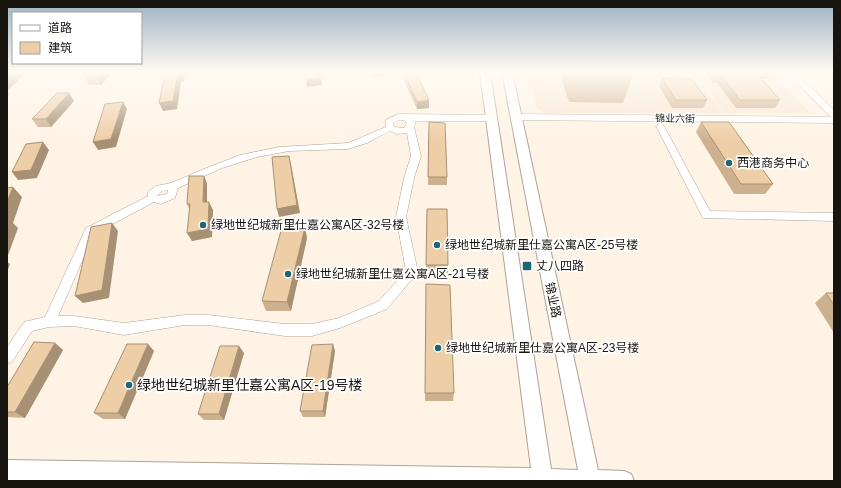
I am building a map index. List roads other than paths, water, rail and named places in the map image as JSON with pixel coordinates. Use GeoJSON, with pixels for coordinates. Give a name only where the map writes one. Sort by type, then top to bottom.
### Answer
{"type":"FeatureCollection","features":[{"type":"Feature","properties":{"kind":"main road"},"geometry":{"type":"LineString","coordinates":[[488,95],[543,480]]}},
{"type":"Feature","properties":{"kind":"main road","name":"锦业路"},"geometry":{"type":"LineString","coordinates":[[512,95],[590,481]]}},
{"type":"Feature","properties":{"kind":"main road"},"geometry":{"type":"LineString","coordinates":[[7,470],[115,476],[624,481]]}},
{"type":"Feature","properties":{"kind":"street"},"geometry":{"type":"LineString","coordinates":[[813,95],[834,115]]}},
{"type":"Feature","properties":{"kind":"street"},"geometry":{"type":"LineString","coordinates":[[821,95],[834,107]]}},
{"type":"Feature","properties":{"kind":"street"},"geometry":{"type":"LineString","coordinates":[[7,358],[28,326],[48,322],[74,321],[124,329],[185,320],[208,320],[284,330],[312,330],[340,323],[383,305],[412,272],[401,217],[409,178],[416,156],[410,124],[398,117],[391,120],[388,124],[390,128]]}},
{"type":"Feature","properties":{"kind":"street","name":"锦业六街"},"geometry":{"type":"LineString","coordinates":[[516,117],[834,120]]}},
{"type":"Feature","properties":{"kind":"street"},"geometry":{"type":"LineString","coordinates":[[48,322],[90,232],[153,198],[161,200],[168,198],[173,193],[172,188],[197,175],[246,156],[276,150],[349,146],[390,128],[397,131],[410,124],[492,122]]}},
{"type":"Feature","properties":{"kind":"street"},"geometry":{"type":"LineString","coordinates":[[660,126],[707,215],[834,217]]}},
{"type":"Feature","properties":{"kind":"place","name":"西港商务中心"},"geometry":{"type":"Point","coordinates":[729,163]}},
{"type":"Feature","properties":{"kind":"place","name":"绿地世纪城新里仕嘉公寓A区-32号楼"},"geometry":{"type":"Point","coordinates":[203,225]}},
{"type":"Feature","properties":{"kind":"place","name":"绿地世纪城新里仕嘉公寓A区-25号楼"},"geometry":{"type":"Point","coordinates":[437,245]}},
{"type":"Feature","properties":{"kind":"place","name":"丈八四路"},"geometry":{"type":"Point","coordinates":[527,266]}},
{"type":"Feature","properties":{"kind":"place","name":"绿地世纪城新里仕嘉公寓A区-21号楼"},"geometry":{"type":"Point","coordinates":[288,274]}},
{"type":"Feature","properties":{"kind":"place","name":"绿地世纪城新里仕嘉公寓A区-23号楼"},"geometry":{"type":"Point","coordinates":[438,348]}},
{"type":"Feature","properties":{"kind":"place","name":"绿地世纪城新里仕嘉公寓A区-19号楼"},"geometry":{"type":"Point","coordinates":[129,385]}}]}
